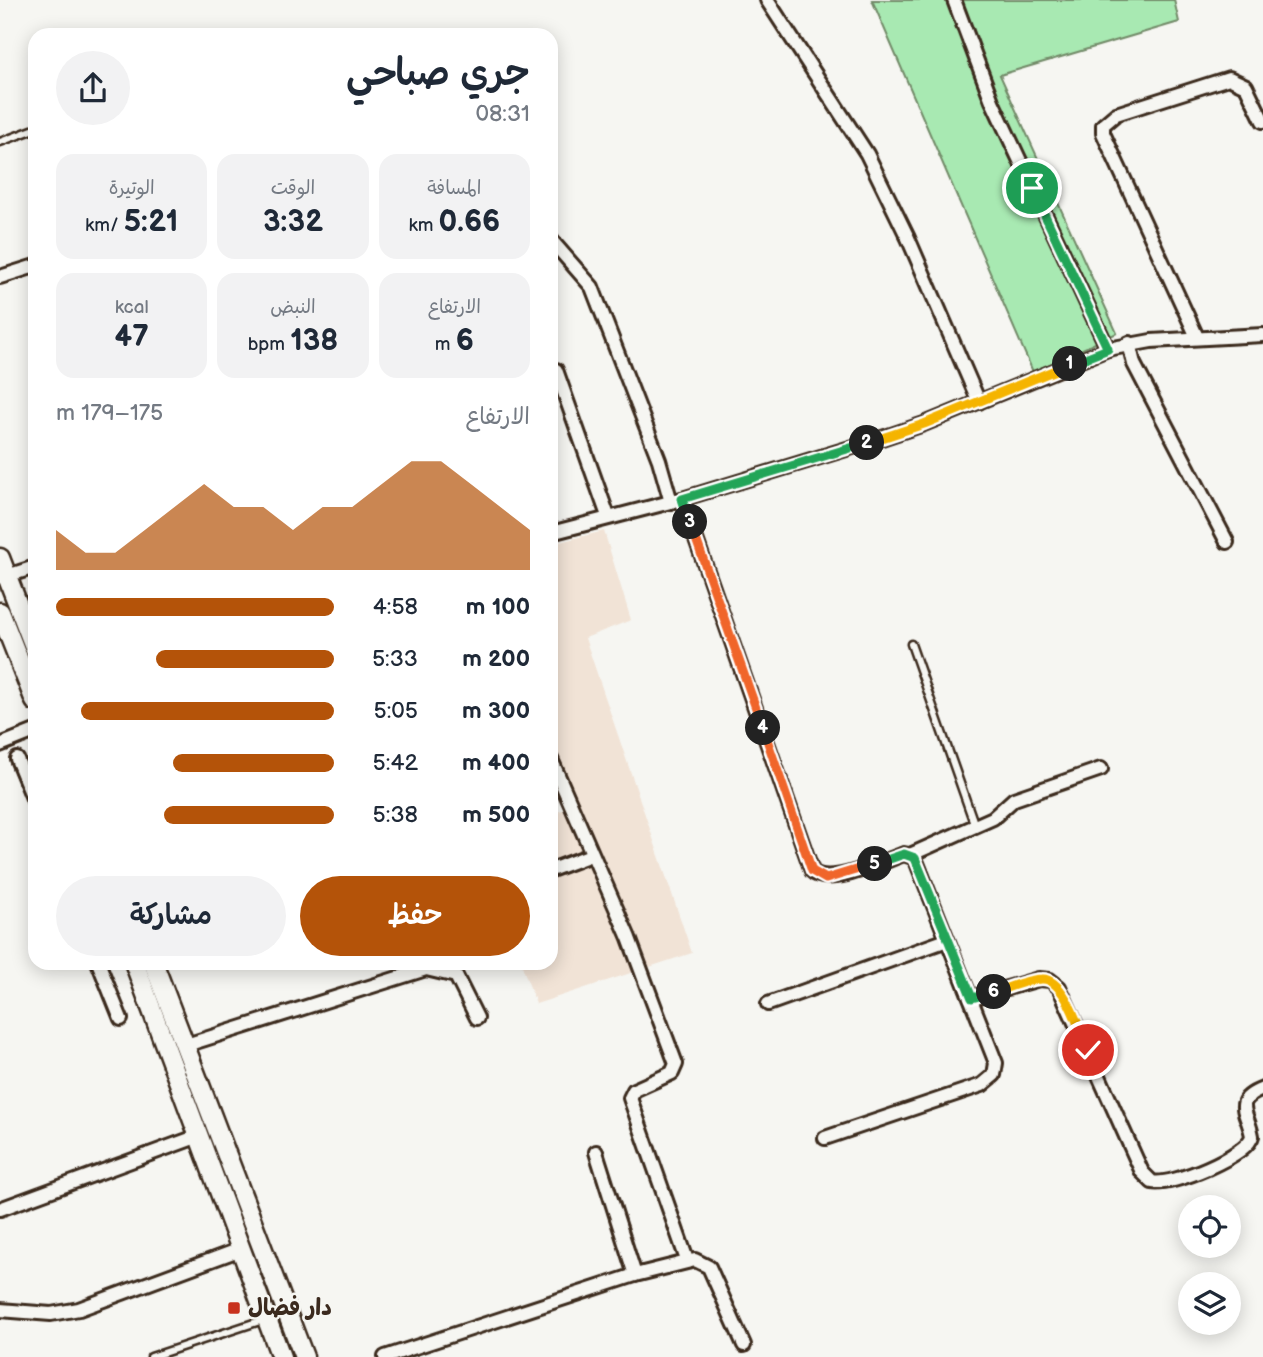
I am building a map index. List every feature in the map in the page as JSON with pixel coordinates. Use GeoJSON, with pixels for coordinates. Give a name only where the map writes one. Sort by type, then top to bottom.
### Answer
{"type":"FeatureCollection","features":[{"type":"Feature","properties":{"kind":"main road"},"geometry":{"type":"LineString","coordinates":[[0,558],[28,631]]}},
{"type":"Feature","properties":{"kind":"main road"},"geometry":{"type":"LineString","coordinates":[[0,612],[28,682]]}},
{"type":"Feature","properties":{"kind":"main road"},"geometry":{"type":"LineString","coordinates":[[137,970],[196,1137],[281,1357]]}},
{"type":"Feature","properties":{"kind":"main road"},"geometry":{"type":"LineString","coordinates":[[156,970],[304,1357]]}},
{"type":"Feature","properties":{"kind":"street"},"geometry":{"type":"LineString","coordinates":[[767,0],[877,173],[978,402]]}},
{"type":"Feature","properties":{"kind":"street"},"geometry":{"type":"LineString","coordinates":[[954,0],[992,101],[1108,349]]}},
{"type":"Feature","properties":{"kind":"street"},"geometry":{"type":"LineString","coordinates":[[1197,338],[1103,133],[1103,125],[1116,114],[1229,78],[1246,86],[1263,121]]}},
{"type":"Feature","properties":{"kind":"street"},"geometry":{"type":"LineString","coordinates":[[558,248],[592,287],[676,500],[812,871],[820,877],[833,878],[910,855],[993,818],[1014,799],[1101,769]]}},
{"type":"Feature","properties":{"kind":"street"},"geometry":{"type":"LineString","coordinates":[[0,277],[28,268]]}},
{"type":"Feature","properties":{"kind":"street"},"geometry":{"type":"LineString","coordinates":[[558,531],[676,500],[873,441],[1129,343],[1263,335]]}},
{"type":"Feature","properties":{"kind":"street"},"geometry":{"type":"LineString","coordinates":[[1129,343],[1134,364],[1227,542]]}},
{"type":"Feature","properties":{"kind":"street"},"geometry":{"type":"LineString","coordinates":[[558,376],[608,516]]}},
{"type":"Feature","properties":{"kind":"street"},"geometry":{"type":"LineString","coordinates":[[7,576],[28,569]]}},
{"type":"Feature","properties":{"kind":"street"},"geometry":{"type":"LineString","coordinates":[[0,745],[28,734]]}},
{"type":"Feature","properties":{"kind":"street"},"geometry":{"type":"LineString","coordinates":[[18,759],[28,785]]}},
{"type":"Feature","properties":{"kind":"street"},"geometry":{"type":"LineString","coordinates":[[558,775],[629,938],[676,1064],[673,1073],[634,1090],[629,1098],[687,1260]]}},
{"type":"Feature","properties":{"kind":"street"},"geometry":{"type":"LineString","coordinates":[[558,867],[592,855]]}},
{"type":"Feature","properties":{"kind":"street"},"geometry":{"type":"LineString","coordinates":[[825,1139],[990,1080],[996,1069],[920,863],[910,855]]}},
{"type":"Feature","properties":{"kind":"street"},"geometry":{"type":"LineString","coordinates":[[768,1004],[947,940]]}},
{"type":"Feature","properties":{"kind":"street"},"geometry":{"type":"LineString","coordinates":[[102,970],[121,1019]]}},
{"type":"Feature","properties":{"kind":"street"},"geometry":{"type":"LineString","coordinates":[[183,1046],[423,970]]}},
{"type":"Feature","properties":{"kind":"street"},"geometry":{"type":"LineString","coordinates":[[430,970],[456,976],[477,1018]]}},
{"type":"Feature","properties":{"kind":"street"},"geometry":{"type":"LineString","coordinates":[[972,998],[1039,979],[1050,980],[1059,987],[1142,1172],[1152,1182],[1175,1182],[1245,1148],[1252,1136],[1243,1110],[1244,1103],[1252,1093],[1263,1089]]}},
{"type":"Feature","properties":{"kind":"street"},"geometry":{"type":"LineString","coordinates":[[0,1209],[196,1137]]}},
{"type":"Feature","properties":{"kind":"street"},"geometry":{"type":"LineString","coordinates":[[596,1152],[635,1275]]}},
{"type":"Feature","properties":{"kind":"street"},"geometry":{"type":"LineString","coordinates":[[0,1310],[51,1314],[79,1309],[241,1249]]}},
{"type":"Feature","properties":{"kind":"street"},"geometry":{"type":"LineString","coordinates":[[385,1357],[687,1260],[704,1262],[709,1267],[744,1345]]}},
{"type":"Feature","properties":{"kind":"lane"},"geometry":{"type":"LineString","coordinates":[[0,142],[28,132]]}},
{"type":"Feature","properties":{"kind":"lane"},"geometry":{"type":"LineString","coordinates":[[912,644],[975,826]]}},
{"type":"Feature","properties":{"kind":"lane"},"geometry":{"type":"LineString","coordinates":[[151,1357],[267,1319]]}},
{"type":"Feature","properties":{"kind":"shaded area"},"geometry":{"type":"Polygon","coordinates":[[[604,531],[631,620],[585,638],[692,953],[536,1004],[524,970],[558,970],[558,812],[565,809],[558,791],[558,542],[604,531]]]}},
{"type":"Feature","properties":{"kind":"green space"},"geometry":{"type":"Polygon","coordinates":[[[872,0],[1174,0],[1179,22],[1000,75],[1117,333],[1033,372],[872,0]]]}},
{"type":"Feature","properties":{"kind":"place","name":"دار فضال"},"geometry":{"type":"Point","coordinates":[234,1308]}},
{"type":"Feature","properties":{"kind":"route"},"geometry":{"type":"LineString","coordinates":[[1032,188],[1108,349],[924,424],[682,499],[812,871],[826,879],[904,854],[915,858],[920,863],[947,940],[972,998],[1039,979],[1055,982],[1063,991],[1088,1050]]}}]}
